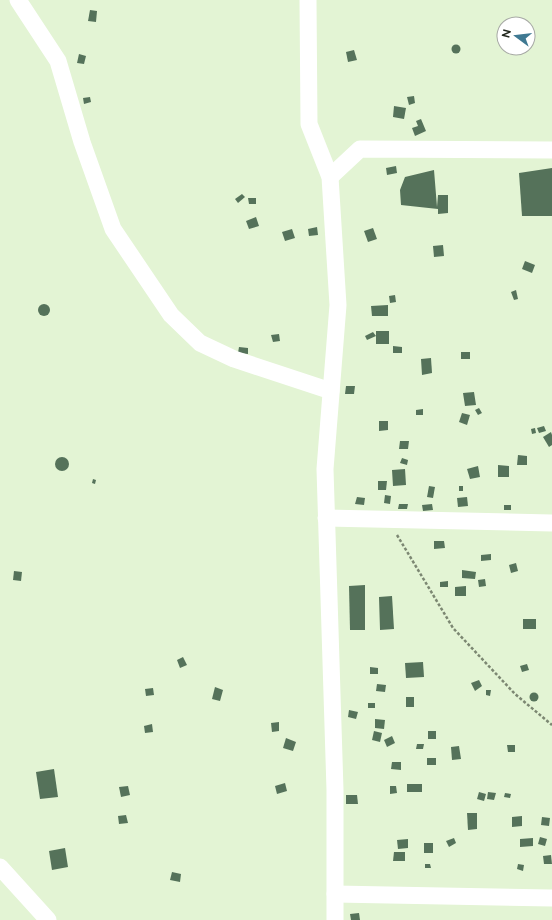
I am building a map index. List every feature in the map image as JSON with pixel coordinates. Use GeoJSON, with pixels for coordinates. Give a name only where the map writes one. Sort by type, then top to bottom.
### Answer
{"type":"FeatureCollection","features":[{"type":"Feature","properties":{"kind":"street"},"geometry":{"type":"LineString","coordinates":[[18,0],[58,61],[82,142],[112,228],[171,315],[200,343],[234,359],[331,390]]}},
{"type":"Feature","properties":{"kind":"street"},"geometry":{"type":"LineString","coordinates":[[308,0],[309,124],[330,177],[338,305],[325,469],[334,790],[335,920]]}},
{"type":"Feature","properties":{"kind":"street"},"geometry":{"type":"LineString","coordinates":[[330,177],[360,149],[552,150]]}},
{"type":"Feature","properties":{"kind":"street"},"geometry":{"type":"LineString","coordinates":[[326,518],[552,523]]}},
{"type":"Feature","properties":{"kind":"street"},"geometry":{"type":"LineString","coordinates":[[0,867],[48,920]]}},
{"type":"Feature","properties":{"kind":"street"},"geometry":{"type":"LineString","coordinates":[[335,894],[552,898]]}},
{"type":"Feature","properties":{"kind":"path"},"geometry":{"type":"LineString","coordinates":[[388,520],[453,628],[515,694],[552,725]]}},
{"type":"Feature","properties":{"kind":"building"},"geometry":{"type":"Polygon","coordinates":[[[90,10],[97,11],[96,22],[88,21],[90,10]]]}},
{"type":"Feature","properties":{"kind":"building"},"geometry":{"type":"Polygon","coordinates":[[[456,44],[461,49],[456,54],[451,49],[456,44]]]}},
{"type":"Feature","properties":{"kind":"building"},"geometry":{"type":"Polygon","coordinates":[[[354,50],[357,60],[348,62],[346,52],[354,50]]]}},
{"type":"Feature","properties":{"kind":"building"},"geometry":{"type":"Polygon","coordinates":[[[79,54],[86,56],[84,64],[77,63],[79,54]]]}},
{"type":"Feature","properties":{"kind":"building"},"geometry":{"type":"Polygon","coordinates":[[[414,96],[415,103],[409,105],[407,97],[414,96]]]}},
{"type":"Feature","properties":{"kind":"building"},"geometry":{"type":"Polygon","coordinates":[[[90,97],[91,102],[84,104],[83,98],[90,97]]]}},
{"type":"Feature","properties":{"kind":"building"},"geometry":{"type":"Polygon","coordinates":[[[394,106],[406,108],[404,119],[393,117],[394,106]]]}},
{"type":"Feature","properties":{"kind":"building"},"geometry":{"type":"Polygon","coordinates":[[[421,119],[426,131],[415,136],[412,128],[418,126],[416,121],[421,119]]]}},
{"type":"Feature","properties":{"kind":"building"},"geometry":{"type":"Polygon","coordinates":[[[396,166],[397,173],[387,175],[386,168],[396,166]]]}},
{"type":"Feature","properties":{"kind":"building"},"geometry":{"type":"Polygon","coordinates":[[[552,168],[552,216],[522,216],[519,173],[552,168]]]}},
{"type":"Feature","properties":{"kind":"building"},"geometry":{"type":"Polygon","coordinates":[[[434,170],[437,207],[438,195],[448,195],[448,213],[438,214],[438,209],[401,205],[400,190],[405,177],[434,170]]]}},
{"type":"Feature","properties":{"kind":"building"},"geometry":{"type":"Polygon","coordinates":[[[242,194],[245,197],[238,203],[235,199],[242,194]]]}},
{"type":"Feature","properties":{"kind":"building"},"geometry":{"type":"Polygon","coordinates":[[[248,198],[256,198],[256,204],[249,204],[248,198]]]}},
{"type":"Feature","properties":{"kind":"building"},"geometry":{"type":"Polygon","coordinates":[[[256,217],[259,226],[249,229],[246,221],[256,217]]]}},
{"type":"Feature","properties":{"kind":"building"},"geometry":{"type":"Polygon","coordinates":[[[317,227],[318,235],[309,236],[308,229],[317,227]]]}},
{"type":"Feature","properties":{"kind":"building"},"geometry":{"type":"Polygon","coordinates":[[[373,228],[377,239],[368,242],[364,231],[373,228]]]}},
{"type":"Feature","properties":{"kind":"building"},"geometry":{"type":"Polygon","coordinates":[[[292,229],[295,238],[285,241],[282,232],[292,229]]]}},
{"type":"Feature","properties":{"kind":"building"},"geometry":{"type":"Polygon","coordinates":[[[443,245],[444,256],[434,257],[433,246],[443,245]]]}},
{"type":"Feature","properties":{"kind":"building"},"geometry":{"type":"Polygon","coordinates":[[[525,261],[535,265],[532,273],[522,269],[525,261]]]}},
{"type":"Feature","properties":{"kind":"building"},"geometry":{"type":"Polygon","coordinates":[[[516,290],[518,299],[514,300],[511,292],[516,290]]]}},
{"type":"Feature","properties":{"kind":"building"},"geometry":{"type":"Polygon","coordinates":[[[395,295],[396,302],[390,303],[389,296],[395,295]]]}},
{"type":"Feature","properties":{"kind":"building"},"geometry":{"type":"Polygon","coordinates":[[[42,304],[46,304],[50,310],[46,316],[42,316],[38,312],[38,308],[42,304]]]}},
{"type":"Feature","properties":{"kind":"building"},"geometry":{"type":"Polygon","coordinates":[[[388,305],[388,316],[372,316],[371,306],[388,305]]]}},
{"type":"Feature","properties":{"kind":"building"},"geometry":{"type":"Polygon","coordinates":[[[376,331],[389,331],[389,344],[376,344],[376,331]]]}},
{"type":"Feature","properties":{"kind":"building"},"geometry":{"type":"Polygon","coordinates":[[[373,332],[376,336],[367,340],[365,336],[373,332]]]}},
{"type":"Feature","properties":{"kind":"building"},"geometry":{"type":"Polygon","coordinates":[[[279,334],[280,341],[273,342],[271,335],[279,334]]]}},
{"type":"Feature","properties":{"kind":"building"},"geometry":{"type":"Polygon","coordinates":[[[393,346],[402,347],[402,353],[393,353],[393,346]]]}},
{"type":"Feature","properties":{"kind":"building"},"geometry":{"type":"Polygon","coordinates":[[[239,347],[248,348],[248,354],[238,353],[239,347]]]}},
{"type":"Feature","properties":{"kind":"building"},"geometry":{"type":"Polygon","coordinates":[[[461,352],[470,352],[470,359],[461,359],[461,352]]]}},
{"type":"Feature","properties":{"kind":"building"},"geometry":{"type":"Polygon","coordinates":[[[431,358],[432,373],[422,375],[421,359],[431,358]]]}},
{"type":"Feature","properties":{"kind":"building"},"geometry":{"type":"Polygon","coordinates":[[[346,386],[355,386],[354,394],[345,394],[346,386]]]}},
{"type":"Feature","properties":{"kind":"building"},"geometry":{"type":"Polygon","coordinates":[[[474,392],[476,405],[465,406],[463,393],[474,392]]]}},
{"type":"Feature","properties":{"kind":"building"},"geometry":{"type":"Polygon","coordinates":[[[479,408],[482,413],[478,415],[475,410],[479,408]]]}},
{"type":"Feature","properties":{"kind":"building"},"geometry":{"type":"Polygon","coordinates":[[[423,409],[423,415],[416,415],[416,410],[423,409]]]}},
{"type":"Feature","properties":{"kind":"building"},"geometry":{"type":"Polygon","coordinates":[[[462,413],[470,415],[467,425],[459,422],[462,413]]]}},
{"type":"Feature","properties":{"kind":"building"},"geometry":{"type":"Polygon","coordinates":[[[379,421],[388,421],[388,430],[379,431],[379,421]]]}},
{"type":"Feature","properties":{"kind":"building"},"geometry":{"type":"Polygon","coordinates":[[[544,426],[546,431],[539,433],[537,428],[544,426]]]}},
{"type":"Feature","properties":{"kind":"building"},"geometry":{"type":"Polygon","coordinates":[[[535,428],[536,433],[532,434],[531,429],[535,428]]]}},
{"type":"Feature","properties":{"kind":"building"},"geometry":{"type":"Polygon","coordinates":[[[551,432],[552,445],[549,447],[543,437],[551,432]]]}},
{"type":"Feature","properties":{"kind":"building"},"geometry":{"type":"Polygon","coordinates":[[[400,441],[409,441],[408,449],[399,449],[400,441]]]}},
{"type":"Feature","properties":{"kind":"building"},"geometry":{"type":"Polygon","coordinates":[[[518,455],[527,456],[527,465],[517,465],[518,455]]]}},
{"type":"Feature","properties":{"kind":"building"},"geometry":{"type":"Polygon","coordinates":[[[59,457],[65,457],[69,461],[69,467],[65,471],[59,471],[55,467],[55,461],[59,457]]]}},
{"type":"Feature","properties":{"kind":"building"},"geometry":{"type":"Polygon","coordinates":[[[402,458],[408,460],[407,465],[400,463],[402,458]]]}},
{"type":"Feature","properties":{"kind":"building"},"geometry":{"type":"Polygon","coordinates":[[[498,465],[509,466],[509,477],[498,477],[498,465]]]}},
{"type":"Feature","properties":{"kind":"building"},"geometry":{"type":"Polygon","coordinates":[[[478,466],[480,477],[470,479],[467,469],[478,466]]]}},
{"type":"Feature","properties":{"kind":"building"},"geometry":{"type":"Polygon","coordinates":[[[405,469],[406,485],[393,486],[392,470],[405,469]]]}},
{"type":"Feature","properties":{"kind":"building"},"geometry":{"type":"Polygon","coordinates":[[[93,479],[96,480],[95,484],[92,483],[93,479]]]}},
{"type":"Feature","properties":{"kind":"building"},"geometry":{"type":"Polygon","coordinates":[[[378,481],[387,481],[386,490],[378,490],[378,481]]]}},
{"type":"Feature","properties":{"kind":"building"},"geometry":{"type":"Polygon","coordinates":[[[429,486],[435,487],[433,498],[427,497],[429,486]]]}},
{"type":"Feature","properties":{"kind":"building"},"geometry":{"type":"Polygon","coordinates":[[[459,486],[463,486],[463,491],[459,491],[459,486]]]}},
{"type":"Feature","properties":{"kind":"building"},"geometry":{"type":"Polygon","coordinates":[[[385,495],[391,496],[390,504],[384,503],[385,495]]]}},
{"type":"Feature","properties":{"kind":"building"},"geometry":{"type":"Polygon","coordinates":[[[357,497],[365,498],[364,505],[355,504],[357,497]]]}},
{"type":"Feature","properties":{"kind":"building"},"geometry":{"type":"Polygon","coordinates":[[[467,497],[468,506],[458,507],[457,498],[467,497]]]}},
{"type":"Feature","properties":{"kind":"building"},"geometry":{"type":"Polygon","coordinates":[[[399,504],[408,504],[407,509],[398,509],[399,504]]]}},
{"type":"Feature","properties":{"kind":"building"},"geometry":{"type":"Polygon","coordinates":[[[432,504],[433,510],[423,511],[422,505],[432,504]]]}},
{"type":"Feature","properties":{"kind":"building"},"geometry":{"type":"Polygon","coordinates":[[[504,505],[511,505],[511,510],[504,510],[504,505]]]}},
{"type":"Feature","properties":{"kind":"building"},"geometry":{"type":"Polygon","coordinates":[[[434,541],[444,541],[445,548],[434,549],[434,541]]]}},
{"type":"Feature","properties":{"kind":"building"},"geometry":{"type":"Polygon","coordinates":[[[491,554],[491,560],[481,561],[481,555],[491,554]]]}},
{"type":"Feature","properties":{"kind":"building"},"geometry":{"type":"Polygon","coordinates":[[[516,563],[518,571],[511,573],[509,565],[516,563]]]}},
{"type":"Feature","properties":{"kind":"building"},"geometry":{"type":"Polygon","coordinates":[[[462,570],[476,572],[475,579],[462,578],[462,570]]]}},
{"type":"Feature","properties":{"kind":"building"},"geometry":{"type":"Polygon","coordinates":[[[14,571],[22,572],[21,581],[13,580],[14,571]]]}},
{"type":"Feature","properties":{"kind":"building"},"geometry":{"type":"Polygon","coordinates":[[[485,579],[486,586],[479,587],[478,580],[485,579]]]}},
{"type":"Feature","properties":{"kind":"building"},"geometry":{"type":"Polygon","coordinates":[[[448,581],[448,587],[440,587],[440,582],[448,581]]]}},
{"type":"Feature","properties":{"kind":"building"},"geometry":{"type":"Polygon","coordinates":[[[365,585],[365,630],[350,630],[349,586],[365,585]]]}},
{"type":"Feature","properties":{"kind":"building"},"geometry":{"type":"Polygon","coordinates":[[[466,586],[466,596],[455,596],[455,587],[466,586]]]}},
{"type":"Feature","properties":{"kind":"building"},"geometry":{"type":"Polygon","coordinates":[[[392,596],[394,629],[380,630],[379,597],[392,596]]]}},
{"type":"Feature","properties":{"kind":"building"},"geometry":{"type":"Polygon","coordinates":[[[523,619],[536,619],[536,629],[523,629],[523,619]]]}},
{"type":"Feature","properties":{"kind":"building"},"geometry":{"type":"Polygon","coordinates":[[[183,657],[187,665],[180,668],[177,660],[183,657]]]}},
{"type":"Feature","properties":{"kind":"building"},"geometry":{"type":"Polygon","coordinates":[[[423,662],[424,677],[406,678],[405,663],[423,662]]]}},
{"type":"Feature","properties":{"kind":"building"},"geometry":{"type":"Polygon","coordinates":[[[527,664],[529,670],[522,672],[520,666],[527,664]]]}},
{"type":"Feature","properties":{"kind":"building"},"geometry":{"type":"Polygon","coordinates":[[[370,667],[378,668],[378,674],[370,674],[370,667]]]}},
{"type":"Feature","properties":{"kind":"building"},"geometry":{"type":"Polygon","coordinates":[[[479,680],[482,686],[475,691],[471,683],[479,680]]]}},
{"type":"Feature","properties":{"kind":"building"},"geometry":{"type":"Polygon","coordinates":[[[377,684],[386,685],[385,692],[376,691],[377,684]]]}},
{"type":"Feature","properties":{"kind":"building"},"geometry":{"type":"Polygon","coordinates":[[[215,687],[223,690],[220,701],[212,699],[215,687]]]}},
{"type":"Feature","properties":{"kind":"building"},"geometry":{"type":"Polygon","coordinates":[[[153,688],[154,695],[146,696],[145,689],[153,688]]]}},
{"type":"Feature","properties":{"kind":"building"},"geometry":{"type":"Polygon","coordinates":[[[486,690],[491,690],[490,696],[486,695],[486,690]]]}},
{"type":"Feature","properties":{"kind":"building"},"geometry":{"type":"Polygon","coordinates":[[[534,692],[539,697],[534,702],[529,697],[534,692]]]}},
{"type":"Feature","properties":{"kind":"building"},"geometry":{"type":"Polygon","coordinates":[[[406,697],[414,697],[414,707],[406,707],[406,697]]]}},
{"type":"Feature","properties":{"kind":"building"},"geometry":{"type":"Polygon","coordinates":[[[368,703],[375,703],[375,708],[368,708],[368,703]]]}},
{"type":"Feature","properties":{"kind":"building"},"geometry":{"type":"Polygon","coordinates":[[[349,710],[358,712],[356,719],[348,717],[349,710]]]}},
{"type":"Feature","properties":{"kind":"building"},"geometry":{"type":"Polygon","coordinates":[[[375,719],[385,720],[384,729],[375,728],[375,719]]]}},
{"type":"Feature","properties":{"kind":"building"},"geometry":{"type":"Polygon","coordinates":[[[279,722],[279,731],[272,732],[271,723],[279,722]]]}},
{"type":"Feature","properties":{"kind":"building"},"geometry":{"type":"Polygon","coordinates":[[[152,724],[153,732],[145,733],[144,726],[152,724]]]}},
{"type":"Feature","properties":{"kind":"building"},"geometry":{"type":"Polygon","coordinates":[[[374,731],[382,733],[380,742],[372,740],[374,731]]]}},
{"type":"Feature","properties":{"kind":"building"},"geometry":{"type":"Polygon","coordinates":[[[428,731],[436,731],[436,739],[428,739],[428,731]]]}},
{"type":"Feature","properties":{"kind":"building"},"geometry":{"type":"Polygon","coordinates":[[[392,736],[395,743],[387,747],[384,740],[392,736]]]}},
{"type":"Feature","properties":{"kind":"building"},"geometry":{"type":"Polygon","coordinates":[[[286,738],[296,742],[293,751],[283,748],[286,738]]]}},
{"type":"Feature","properties":{"kind":"building"},"geometry":{"type":"Polygon","coordinates":[[[417,744],[424,744],[423,749],[416,749],[417,744]]]}},
{"type":"Feature","properties":{"kind":"building"},"geometry":{"type":"Polygon","coordinates":[[[507,745],[515,745],[515,752],[508,752],[507,745]]]}},
{"type":"Feature","properties":{"kind":"building"},"geometry":{"type":"Polygon","coordinates":[[[459,746],[461,759],[452,760],[451,747],[459,746]]]}},
{"type":"Feature","properties":{"kind":"building"},"geometry":{"type":"Polygon","coordinates":[[[427,758],[436,758],[436,765],[427,765],[427,758]]]}},
{"type":"Feature","properties":{"kind":"building"},"geometry":{"type":"Polygon","coordinates":[[[392,762],[401,762],[401,770],[391,769],[392,762]]]}},
{"type":"Feature","properties":{"kind":"building"},"geometry":{"type":"Polygon","coordinates":[[[54,769],[58,797],[40,799],[36,772],[54,769]]]}},
{"type":"Feature","properties":{"kind":"building"},"geometry":{"type":"Polygon","coordinates":[[[285,783],[287,791],[277,794],[275,786],[285,783]]]}},
{"type":"Feature","properties":{"kind":"building"},"geometry":{"type":"Polygon","coordinates":[[[407,784],[422,784],[422,792],[407,792],[407,784]]]}},
{"type":"Feature","properties":{"kind":"building"},"geometry":{"type":"Polygon","coordinates":[[[128,786],[130,795],[121,797],[119,787],[128,786]]]}},
{"type":"Feature","properties":{"kind":"building"},"geometry":{"type":"Polygon","coordinates":[[[390,786],[396,786],[397,793],[390,794],[390,786]]]}},
{"type":"Feature","properties":{"kind":"building"},"geometry":{"type":"Polygon","coordinates":[[[479,792],[486,794],[484,801],[477,799],[479,792]]]}},
{"type":"Feature","properties":{"kind":"building"},"geometry":{"type":"Polygon","coordinates":[[[488,792],[496,793],[494,800],[487,799],[488,792]]]}},
{"type":"Feature","properties":{"kind":"building"},"geometry":{"type":"Polygon","coordinates":[[[505,793],[511,794],[510,798],[504,797],[505,793]]]}},
{"type":"Feature","properties":{"kind":"building"},"geometry":{"type":"Polygon","coordinates":[[[346,795],[357,795],[358,804],[346,804],[346,795]]]}},
{"type":"Feature","properties":{"kind":"building"},"geometry":{"type":"Polygon","coordinates":[[[467,813],[477,813],[477,829],[468,830],[467,813]]]}},
{"type":"Feature","properties":{"kind":"building"},"geometry":{"type":"Polygon","coordinates":[[[126,815],[128,823],[119,824],[118,816],[126,815]]]}},
{"type":"Feature","properties":{"kind":"building"},"geometry":{"type":"Polygon","coordinates":[[[522,816],[522,826],[512,827],[512,817],[522,816]]]}},
{"type":"Feature","properties":{"kind":"building"},"geometry":{"type":"Polygon","coordinates":[[[542,817],[550,818],[549,826],[541,825],[542,817]]]}},
{"type":"Feature","properties":{"kind":"building"},"geometry":{"type":"Polygon","coordinates":[[[540,837],[547,839],[545,846],[538,844],[540,837]]]}},
{"type":"Feature","properties":{"kind":"building"},"geometry":{"type":"Polygon","coordinates":[[[454,838],[456,843],[449,847],[446,841],[454,838]]]}},
{"type":"Feature","properties":{"kind":"building"},"geometry":{"type":"Polygon","coordinates":[[[533,838],[533,846],[520,847],[520,839],[533,838]]]}},
{"type":"Feature","properties":{"kind":"building"},"geometry":{"type":"Polygon","coordinates":[[[408,839],[408,848],[398,849],[397,840],[408,839]]]}},
{"type":"Feature","properties":{"kind":"building"},"geometry":{"type":"Polygon","coordinates":[[[424,843],[433,843],[433,853],[424,853],[424,843]]]}},
{"type":"Feature","properties":{"kind":"building"},"geometry":{"type":"Polygon","coordinates":[[[65,848],[68,867],[52,870],[49,851],[65,848]]]}},
{"type":"Feature","properties":{"kind":"building"},"geometry":{"type":"Polygon","coordinates":[[[394,852],[405,852],[405,861],[393,861],[394,852]]]}},
{"type":"Feature","properties":{"kind":"building"},"geometry":{"type":"Polygon","coordinates":[[[551,855],[552,864],[544,864],[543,856],[551,855]]]}},
{"type":"Feature","properties":{"kind":"building"},"geometry":{"type":"Polygon","coordinates":[[[425,864],[430,864],[431,868],[425,868],[425,864]]]}},
{"type":"Feature","properties":{"kind":"building"},"geometry":{"type":"Polygon","coordinates":[[[518,864],[524,865],[523,871],[517,869],[518,864]]]}},
{"type":"Feature","properties":{"kind":"building"},"geometry":{"type":"Polygon","coordinates":[[[172,872],[181,874],[180,882],[170,880],[172,872]]]}},
{"type":"Feature","properties":{"kind":"building"},"geometry":{"type":"Polygon","coordinates":[[[359,913],[360,920],[351,920],[350,914],[359,913]]]}}]}
